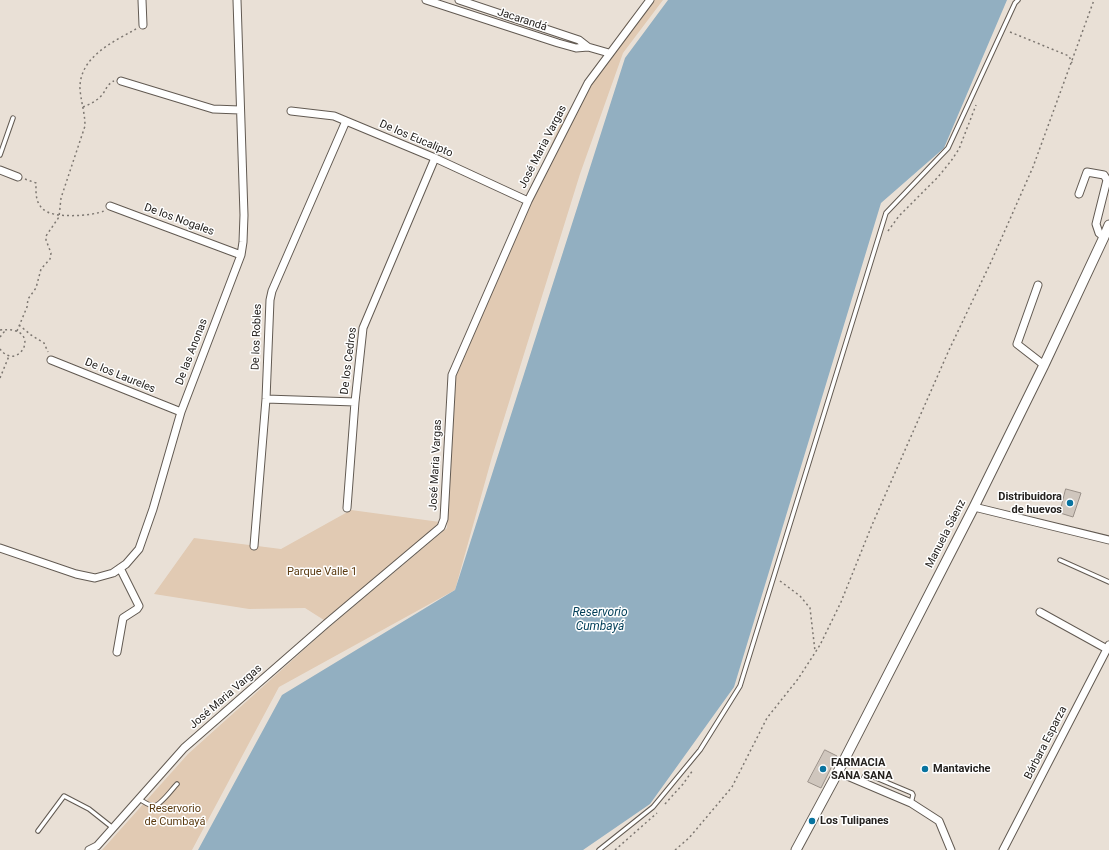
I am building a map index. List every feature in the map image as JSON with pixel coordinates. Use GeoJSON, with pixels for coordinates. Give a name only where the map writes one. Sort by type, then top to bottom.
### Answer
{"type":"FeatureCollection","features":[{"type":"Feature","properties":{"kind":"street"},"geometry":{"type":"LineString","coordinates":[[142,0],[143,25]]}},
{"type":"Feature","properties":{"kind":"street","name":"Jacarandá"},"geometry":{"type":"LineString","coordinates":[[426,0],[558,43],[576,48],[588,47],[609,53]]}},
{"type":"Feature","properties":{"kind":"street","name":"José Maria Vargas"},"geometry":{"type":"LineString","coordinates":[[89,850],[97,846],[138,798],[190,743],[327,623],[441,527],[444,519],[452,375],[528,202],[588,83],[650,0]]}},
{"type":"Feature","properties":{"kind":"street"},"geometry":{"type":"LineString","coordinates":[[461,12],[462,1]]}},
{"type":"Feature","properties":{"kind":"street","name":"Jacarandá"},"geometry":{"type":"LineString","coordinates":[[462,1],[579,40],[588,47]]}},
{"type":"Feature","properties":{"kind":"street","name":"De las Anonas"},"geometry":{"type":"LineString","coordinates":[[0,548],[76,574],[95,578],[113,573],[126,564],[139,549],[153,509],[181,412],[240,255],[243,242],[244,215],[238,2]]}},
{"type":"Feature","properties":{"kind":"street"},"geometry":{"type":"LineString","coordinates":[[121,81],[207,108],[240,110]]}},
{"type":"Feature","properties":{"kind":"street","name":"De los Eucalipto"},"geometry":{"type":"LineString","coordinates":[[291,111],[323,114],[346,121],[435,158],[528,202]]}},
{"type":"Feature","properties":{"kind":"street","name":"De los Robles"},"geometry":{"type":"LineString","coordinates":[[254,546],[266,400],[270,300],[272,290],[346,121]]}},
{"type":"Feature","properties":{"kind":"street","name":"De los Cedros"},"geometry":{"type":"LineString","coordinates":[[347,508],[355,402],[363,328],[435,158]]}},
{"type":"Feature","properties":{"kind":"street"},"geometry":{"type":"LineString","coordinates":[[0,170],[18,177]]}},
{"type":"Feature","properties":{"kind":"street"},"geometry":{"type":"LineString","coordinates":[[1079,194],[1087,172],[1104,175],[1107,180],[1096,224],[1099,233],[1104,237]]}},
{"type":"Feature","properties":{"kind":"street","name":"De los Nogales"},"geometry":{"type":"LineString","coordinates":[[110,206],[240,255]]}},
{"type":"Feature","properties":{"kind":"street","name":"Manuela Sáenz"},"geometry":{"type":"LineString","coordinates":[[796,850],[838,772],[974,507],[1044,365],[1109,225]]}},
{"type":"Feature","properties":{"kind":"street"},"geometry":{"type":"LineString","coordinates":[[1038,285],[1017,344],[1044,365]]}},
{"type":"Feature","properties":{"kind":"street","name":"De los Laureles"},"geometry":{"type":"LineString","coordinates":[[52,360],[181,412]]}},
{"type":"Feature","properties":{"kind":"street"},"geometry":{"type":"LineString","coordinates":[[266,400],[355,402]]}},
{"type":"Feature","properties":{"kind":"street"},"geometry":{"type":"LineString","coordinates":[[974,507],[1109,540]]}},
{"type":"Feature","properties":{"kind":"street"},"geometry":{"type":"LineString","coordinates":[[117,652],[122,620],[139,606],[120,568]]}},
{"type":"Feature","properties":{"kind":"street"},"geometry":{"type":"LineString","coordinates":[[1040,612],[1108,647]]}},
{"type":"Feature","properties":{"kind":"street","name":"Bárbara Esparza"},"geometry":{"type":"LineString","coordinates":[[1003,850],[1108,647]]}},
{"type":"Feature","properties":{"kind":"street"},"geometry":{"type":"LineString","coordinates":[[838,772],[911,803],[939,821],[951,850]]}},
{"type":"Feature","properties":{"kind":"lane"},"geometry":{"type":"LineString","coordinates":[[599,850],[653,807],[700,750],[740,686],[886,213],[948,148],[1015,3],[1018,0]]}},
{"type":"Feature","properties":{"kind":"lane"},"geometry":{"type":"LineString","coordinates":[[0,154],[13,118]]}},
{"type":"Feature","properties":{"kind":"lane"},"geometry":{"type":"LineString","coordinates":[[1060,560],[1109,582]]}},
{"type":"Feature","properties":{"kind":"lane"},"geometry":{"type":"LineString","coordinates":[[138,798],[154,806],[159,804],[177,784]]}},
{"type":"Feature","properties":{"kind":"lane"},"geometry":{"type":"LineString","coordinates":[[38,831],[64,796],[89,809],[113,828]]}},
{"type":"Feature","properties":{"kind":"path"},"geometry":{"type":"LineString","coordinates":[[675,850],[689,838],[732,787],[767,718],[798,679],[815,653],[841,602],[872,525],[948,350],[991,262],[1033,167],[1094,0]]}},
{"type":"Feature","properties":{"kind":"path"},"geometry":{"type":"LineString","coordinates":[[17,331],[27,307],[28,299],[36,288],[42,269],[50,259],[51,253],[46,236],[58,220],[61,198],[85,126],[80,87],[84,71],[89,62],[107,46],[143,25]]}},
{"type":"Feature","properties":{"kind":"path"},"geometry":{"type":"LineString","coordinates":[[1007,31],[1070,56],[1072,63]]}},
{"type":"Feature","properties":{"kind":"path"},"geometry":{"type":"LineString","coordinates":[[83,108],[102,96],[109,83],[112,81],[121,81]]}},
{"type":"Feature","properties":{"kind":"path"},"geometry":{"type":"LineString","coordinates":[[887,233],[899,216],[938,177],[951,161],[959,149],[978,99]]}},
{"type":"Feature","properties":{"kind":"path"},"geometry":{"type":"LineString","coordinates":[[18,177],[36,183],[37,201],[42,209],[51,214],[94,214],[103,212],[110,206]]}},
{"type":"Feature","properties":{"kind":"path"},"geometry":{"type":"LineString","coordinates":[[19,325],[44,343],[52,360]]}},
{"type":"Feature","properties":{"kind":"path"},"geometry":{"type":"LineString","coordinates":[[0,330],[17,331],[24,337],[25,343],[24,349],[20,354],[15,356],[9,356],[3,353],[0,349]]}},
{"type":"Feature","properties":{"kind":"path"},"geometry":{"type":"LineString","coordinates":[[0,337],[4,332],[9,330]]}},
{"type":"Feature","properties":{"kind":"path"},"geometry":{"type":"LineString","coordinates":[[0,378],[9,356]]}},
{"type":"Feature","properties":{"kind":"path"},"geometry":{"type":"LineString","coordinates":[[780,581],[800,596],[810,608],[815,653]]}},
{"type":"Feature","properties":{"kind":"path"},"geometry":{"type":"LineString","coordinates":[[663,807],[684,784],[696,765]]}},
{"type":"Feature","properties":{"kind":"path"},"geometry":{"type":"LineString","coordinates":[[615,850],[657,812]]}},
{"type":"Feature","properties":{"kind":"green space","name":"Reservorio de Cumbayá"},"geometry":{"type":"Polygon","coordinates":[[[646,0],[663,0],[623,53],[580,174],[492,457],[455,590],[279,687],[192,850],[102,850],[188,754],[327,629],[447,528],[456,375],[560,124],[626,24],[646,0]]]}},
{"type":"Feature","properties":{"kind":"green space","name":"Parque Valle 1"},"geometry":{"type":"Polygon","coordinates":[[[351,510],[440,522],[327,622],[305,608],[249,609],[154,594],[194,538],[281,549],[351,510]]]}},
{"type":"Feature","properties":{"kind":"water","name":"Reservorio Cumbayá"},"geometry":{"type":"Polygon","coordinates":[[[668,0],[1007,0],[944,148],[881,203],[734,687],[650,804],[583,850],[198,850],[282,695],[455,590],[625,58],[668,0]]]}},
{"type":"Feature","properties":{"kind":"building","name":"Distribuidora de huevos"},"geometry":{"type":"Polygon","coordinates":[[[1066,489],[1081,493],[1073,517],[1060,513],[1066,489]]]}},
{"type":"Feature","properties":{"kind":"building","name":"FARMACIA SANA SANA"},"geometry":{"type":"Polygon","coordinates":[[[825,750],[837,756],[821,788],[808,782],[825,750]]]}},
{"type":"Feature","properties":{"kind":"place","name":"Distribuidora de huevos"},"geometry":{"type":"Point","coordinates":[1070,503]}},
{"type":"Feature","properties":{"kind":"place","name":"FARMACIA SANA SANA"},"geometry":{"type":"Point","coordinates":[823,769]}},
{"type":"Feature","properties":{"kind":"place","name":"Mantaviche"},"geometry":{"type":"Point","coordinates":[925,769]}},
{"type":"Feature","properties":{"kind":"place","name":"Los Tulipanes"},"geometry":{"type":"Point","coordinates":[812,821]}}]}
